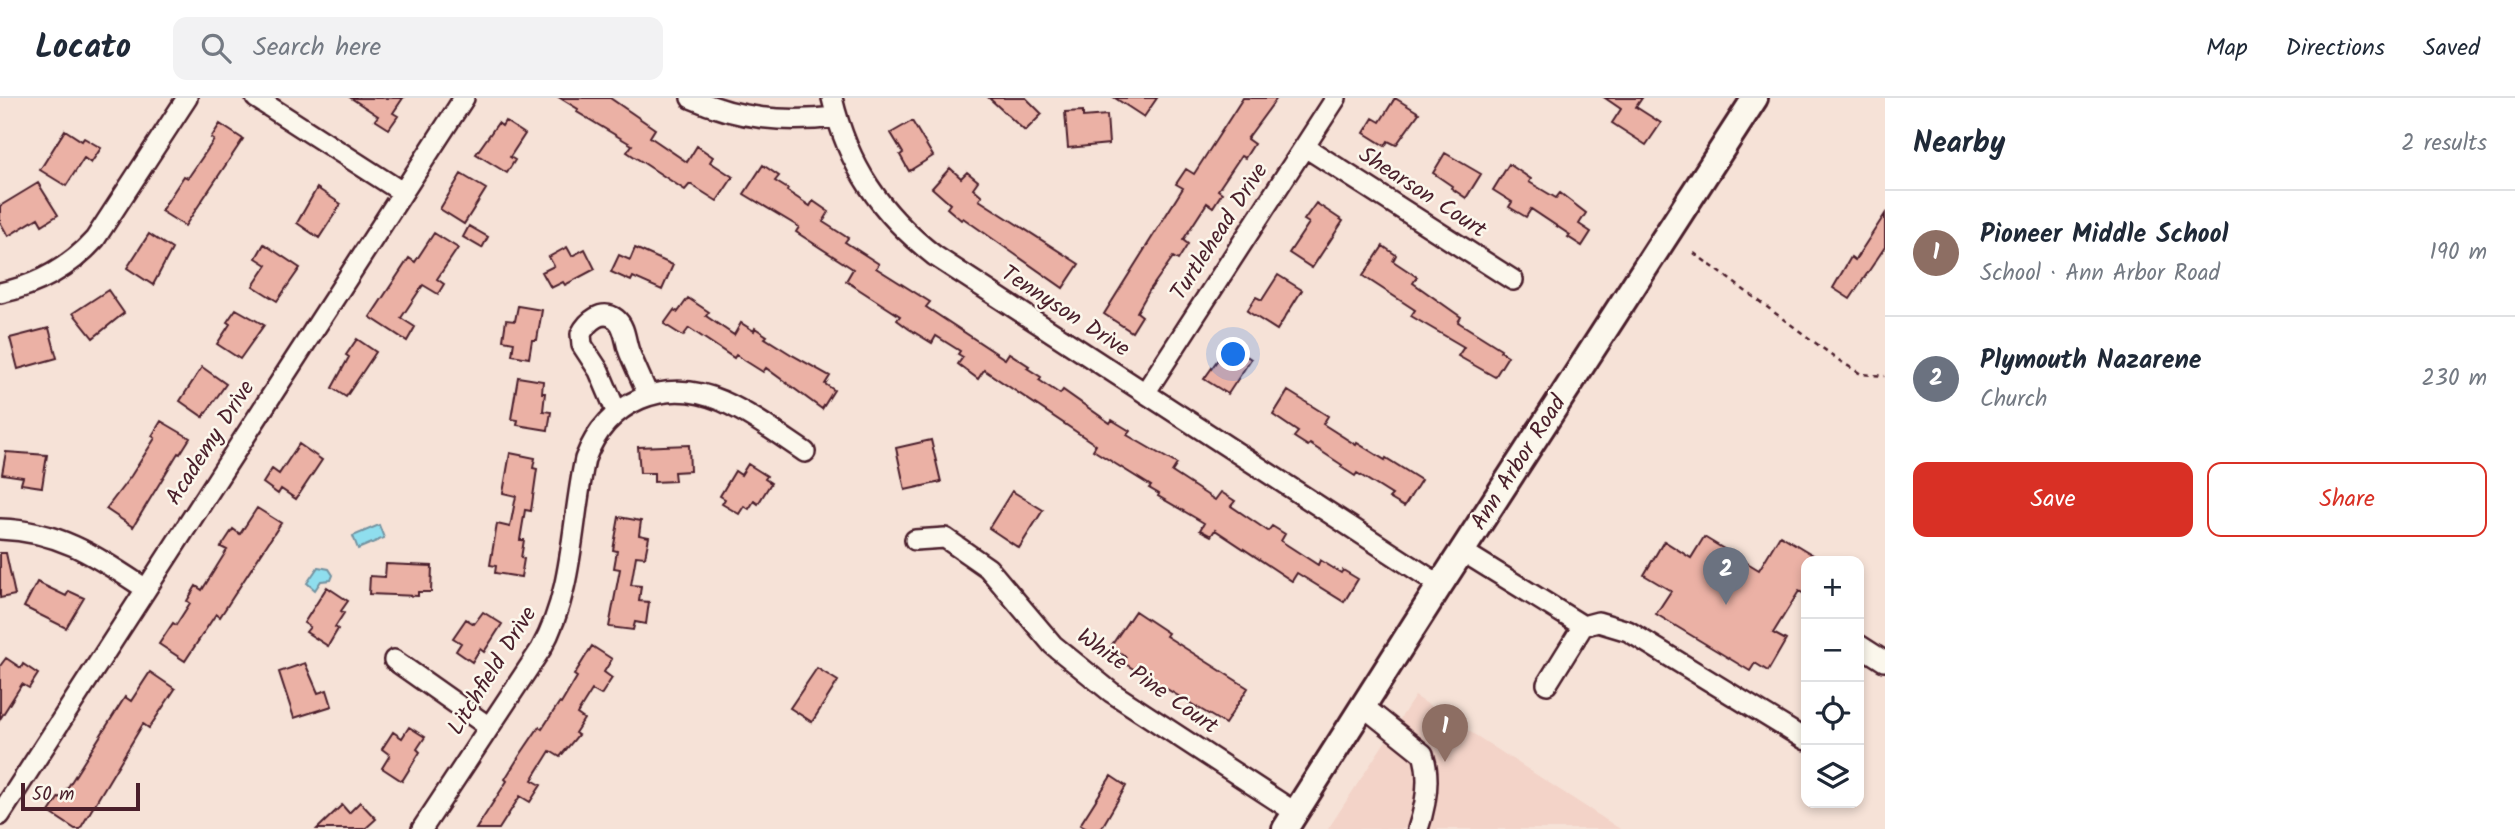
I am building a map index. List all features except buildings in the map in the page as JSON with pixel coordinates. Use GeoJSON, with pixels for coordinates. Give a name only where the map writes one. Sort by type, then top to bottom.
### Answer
{"type":"FeatureCollection","features":[{"type":"Feature","properties":{"kind":"main road","name":"Ann Arbor Road"},"geometry":{"type":"LineString","coordinates":[[1291,821],[1755,98]]}},
{"type":"Feature","properties":{"kind":"street"},"geometry":{"type":"LineString","coordinates":[[0,293],[20,289],[45,279],[84,251],[187,98]]}},
{"type":"Feature","properties":{"kind":"street"},"geometry":{"type":"LineString","coordinates":[[256,98],[402,192]]}},
{"type":"Feature","properties":{"kind":"street","name":"Academy Drive"},"geometry":{"type":"LineString","coordinates":[[0,815],[464,98]]}},
{"type":"Feature","properties":{"kind":"street","name":"Tennyson Drive"},"geometry":{"type":"LineString","coordinates":[[691,98],[737,114],[770,120],[803,121],[834,107],[854,163],[866,185],[909,236],[935,256],[1440,585]]}},
{"type":"Feature","properties":{"kind":"street","name":"Turtlehead Drive"},"geometry":{"type":"LineString","coordinates":[[1145,393],[1336,98]]}},
{"type":"Feature","properties":{"kind":"street","name":"Shearson Court"},"geometry":{"type":"LineString","coordinates":[[1305,146],[1513,280]]}},
{"type":"Feature","properties":{"kind":"street"},"geometry":{"type":"LineString","coordinates":[[616,411],[599,371],[582,345],[581,334],[593,318],[605,315],[615,318],[623,328],[628,351],[649,395]]}},
{"type":"Feature","properties":{"kind":"street","name":"Litchfield Drive"},"geometry":{"type":"LineString","coordinates":[[422,829],[541,649],[556,618],[566,584],[585,459],[596,434],[616,411],[649,395],[685,392],[719,400],[742,411],[805,452]]}},
{"type":"Feature","properties":{"kind":"street"},"geometry":{"type":"LineString","coordinates":[[0,529],[42,533],[74,544],[146,589]]}},
{"type":"Feature","properties":{"kind":"street","name":"White Pine Court"},"geometry":{"type":"LineString","coordinates":[[915,540],[945,538],[988,568],[1053,645],[1111,692],[1291,821]]}},
{"type":"Feature","properties":{"kind":"street"},"geometry":{"type":"LineString","coordinates":[[1462,551],[1583,626]]}},
{"type":"Feature","properties":{"kind":"street"},"geometry":{"type":"LineString","coordinates":[[1547,684],[1583,626],[1598,622],[1628,631],[1801,737]]}},
{"type":"Feature","properties":{"kind":"street"},"geometry":{"type":"LineString","coordinates":[[1864,648],[1884,662]]}},
{"type":"Feature","properties":{"kind":"street"},"geometry":{"type":"LineString","coordinates":[[394,660],[489,727]]}},
{"type":"Feature","properties":{"kind":"street"},"geometry":{"type":"LineString","coordinates":[[1363,706],[1423,754],[1427,765],[1426,791],[1424,813],[1418,829]]}},
{"type":"Feature","properties":{"kind":"path"},"geometry":{"type":"LineString","coordinates":[[1694,253],[1840,361],[1861,374],[1885,376]]}},
{"type":"Feature","properties":{"kind":"shaded area"},"geometry":{"type":"Polygon","coordinates":[[[1415,696],[1620,829],[1328,829],[1415,696]]]}},
{"type":"Feature","properties":{"kind":"water"},"geometry":{"type":"Polygon","coordinates":[[[379,525],[384,538],[358,549],[353,536],[379,525]]]}},
{"type":"Feature","properties":{"kind":"water"},"geometry":{"type":"Polygon","coordinates":[[[318,567],[329,569],[333,575],[331,580],[321,581],[315,590],[307,583],[318,567]]]}},
{"type":"Feature","properties":{"kind":"place","name":"Plymouth Nazarene"},"geometry":{"type":"Point","coordinates":[1726,605]}},
{"type":"Feature","properties":{"kind":"place","name":"Pioneer Middle School"},"geometry":{"type":"Point","coordinates":[1445,762]}}]}
